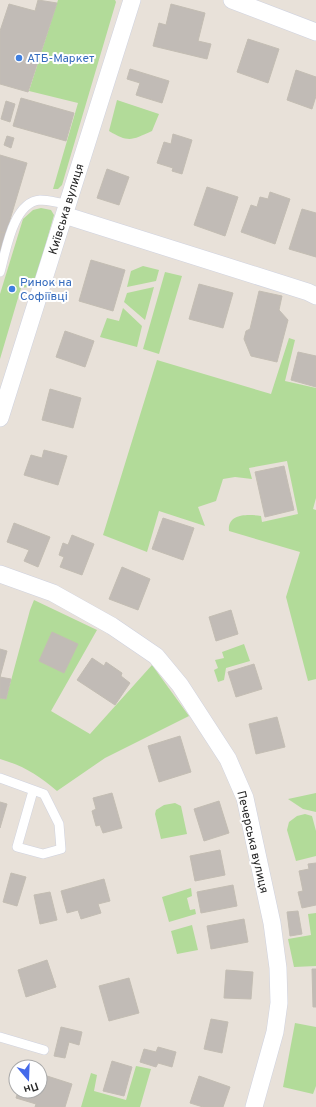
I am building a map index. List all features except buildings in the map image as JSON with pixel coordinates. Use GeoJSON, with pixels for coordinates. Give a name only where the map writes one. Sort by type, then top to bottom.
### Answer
{"type":"FeatureCollection","features":[{"type":"Feature","properties":{"kind":"street","name":"Київська вулиця"},"geometry":{"type":"LineString","coordinates":[[0,418],[132,0]]}},
{"type":"Feature","properties":{"kind":"street"},"geometry":{"type":"LineString","coordinates":[[232,0],[316,32]]}},
{"type":"Feature","properties":{"kind":"street"},"geometry":{"type":"LineString","coordinates":[[66,210],[316,296]]}},
{"type":"Feature","properties":{"kind":"street","name":"Печерська вулиця"},"geometry":{"type":"LineString","coordinates":[[0,574],[53,593],[112,626],[156,656],[180,685],[228,759],[245,798],[272,923],[278,968],[279,1003],[275,1032],[254,1107]]}},
{"type":"Feature","properties":{"kind":"lane"},"geometry":{"type":"LineString","coordinates":[[0,272],[18,214],[30,203],[40,200],[66,210]]}},
{"type":"Feature","properties":{"kind":"lane"},"geometry":{"type":"LineString","coordinates":[[0,778],[33,790],[44,794],[59,824],[61,849],[44,854],[17,846],[33,790]]}},
{"type":"Feature","properties":{"kind":"lane"},"geometry":{"type":"LineString","coordinates":[[0,1037],[44,1050]]}},
{"type":"Feature","properties":{"kind":"green space"},"geometry":{"type":"Polygon","coordinates":[[[58,0],[115,0],[116,2],[62,185],[58,189],[53,189],[78,103],[29,91],[58,0]]]}},
{"type":"Feature","properties":{"kind":"green space"},"geometry":{"type":"Polygon","coordinates":[[[117,100],[159,114],[152,131],[135,138],[126,139],[109,131],[117,100]]]}},
{"type":"Feature","properties":{"kind":"green space"},"geometry":{"type":"Polygon","coordinates":[[[41,208],[51,210],[54,215],[34,286],[21,288],[0,359],[0,294],[23,219],[33,210],[41,208]]]}},
{"type":"Feature","properties":{"kind":"green space"},"geometry":{"type":"Polygon","coordinates":[[[143,266],[159,270],[156,281],[127,287],[131,271],[143,266]]]}},
{"type":"Feature","properties":{"kind":"green space"},"geometry":{"type":"Polygon","coordinates":[[[165,272],[182,276],[159,354],[143,349],[165,272]]]}},
{"type":"Feature","properties":{"kind":"green space"},"geometry":{"type":"Polygon","coordinates":[[[154,287],[145,320],[124,302],[127,293],[154,287]]]}},
{"type":"Feature","properties":{"kind":"green space"},"geometry":{"type":"Polygon","coordinates":[[[123,308],[142,326],[137,347],[100,337],[107,318],[119,321],[123,308]]]}},
{"type":"Feature","properties":{"kind":"green space"},"geometry":{"type":"Polygon","coordinates":[[[289,338],[295,340],[285,381],[316,388],[316,498],[313,509],[316,510],[316,679],[308,681],[286,597],[300,552],[229,531],[231,521],[240,516],[261,516],[262,522],[298,514],[287,461],[249,468],[252,479],[235,477],[223,479],[216,501],[198,507],[205,526],[159,511],[147,552],[103,535],[157,360],[271,394],[289,338]]]}},
{"type":"Feature","properties":{"kind":"green space"},"geometry":{"type":"Polygon","coordinates":[[[34,600],[97,630],[51,711],[90,734],[152,665],[189,716],[105,758],[57,791],[30,772],[0,759],[0,698],[6,699],[34,600]]]}},
{"type":"Feature","properties":{"kind":"green space"},"geometry":{"type":"Polygon","coordinates":[[[244,644],[250,661],[226,668],[224,680],[218,682],[214,670],[218,668],[215,660],[224,658],[222,652],[244,644]]]}},
{"type":"Feature","properties":{"kind":"green space"},"geometry":{"type":"Polygon","coordinates":[[[316,793],[316,812],[303,809],[288,799],[316,793]]]}},
{"type":"Feature","properties":{"kind":"green space"},"geometry":{"type":"Polygon","coordinates":[[[175,803],[181,806],[187,834],[161,839],[155,814],[156,810],[164,805],[175,803]]]}},
{"type":"Feature","properties":{"kind":"green space"},"geometry":{"type":"Polygon","coordinates":[[[305,814],[312,816],[316,831],[316,856],[296,861],[287,830],[289,822],[297,816],[305,814]]]}},
{"type":"Feature","properties":{"kind":"green space"},"geometry":{"type":"Polygon","coordinates":[[[191,888],[192,896],[187,898],[190,910],[195,909],[196,914],[169,922],[162,897],[191,888]]]}},
{"type":"Feature","properties":{"kind":"green space"},"geometry":{"type":"Polygon","coordinates":[[[316,913],[316,966],[294,967],[288,939],[311,935],[308,914],[316,913]]]}},
{"type":"Feature","properties":{"kind":"green space"},"geometry":{"type":"Polygon","coordinates":[[[192,925],[198,950],[177,954],[171,931],[192,925]]]}},
{"type":"Feature","properties":{"kind":"green space"},"geometry":{"type":"Polygon","coordinates":[[[295,1023],[316,1027],[316,1086],[313,1094],[283,1087],[295,1023]]]}},
{"type":"Feature","properties":{"kind":"green space"},"geometry":{"type":"Polygon","coordinates":[[[136,1066],[151,1069],[140,1107],[81,1107],[91,1073],[97,1075],[94,1091],[126,1100],[136,1066]]]}},
{"type":"Feature","properties":{"kind":"place","name":"АТБ-Маркет"},"geometry":{"type":"Point","coordinates":[19,58]}},
{"type":"Feature","properties":{"kind":"place","name":"Ринок на Софіївці"},"geometry":{"type":"Point","coordinates":[12,289]}}]}
